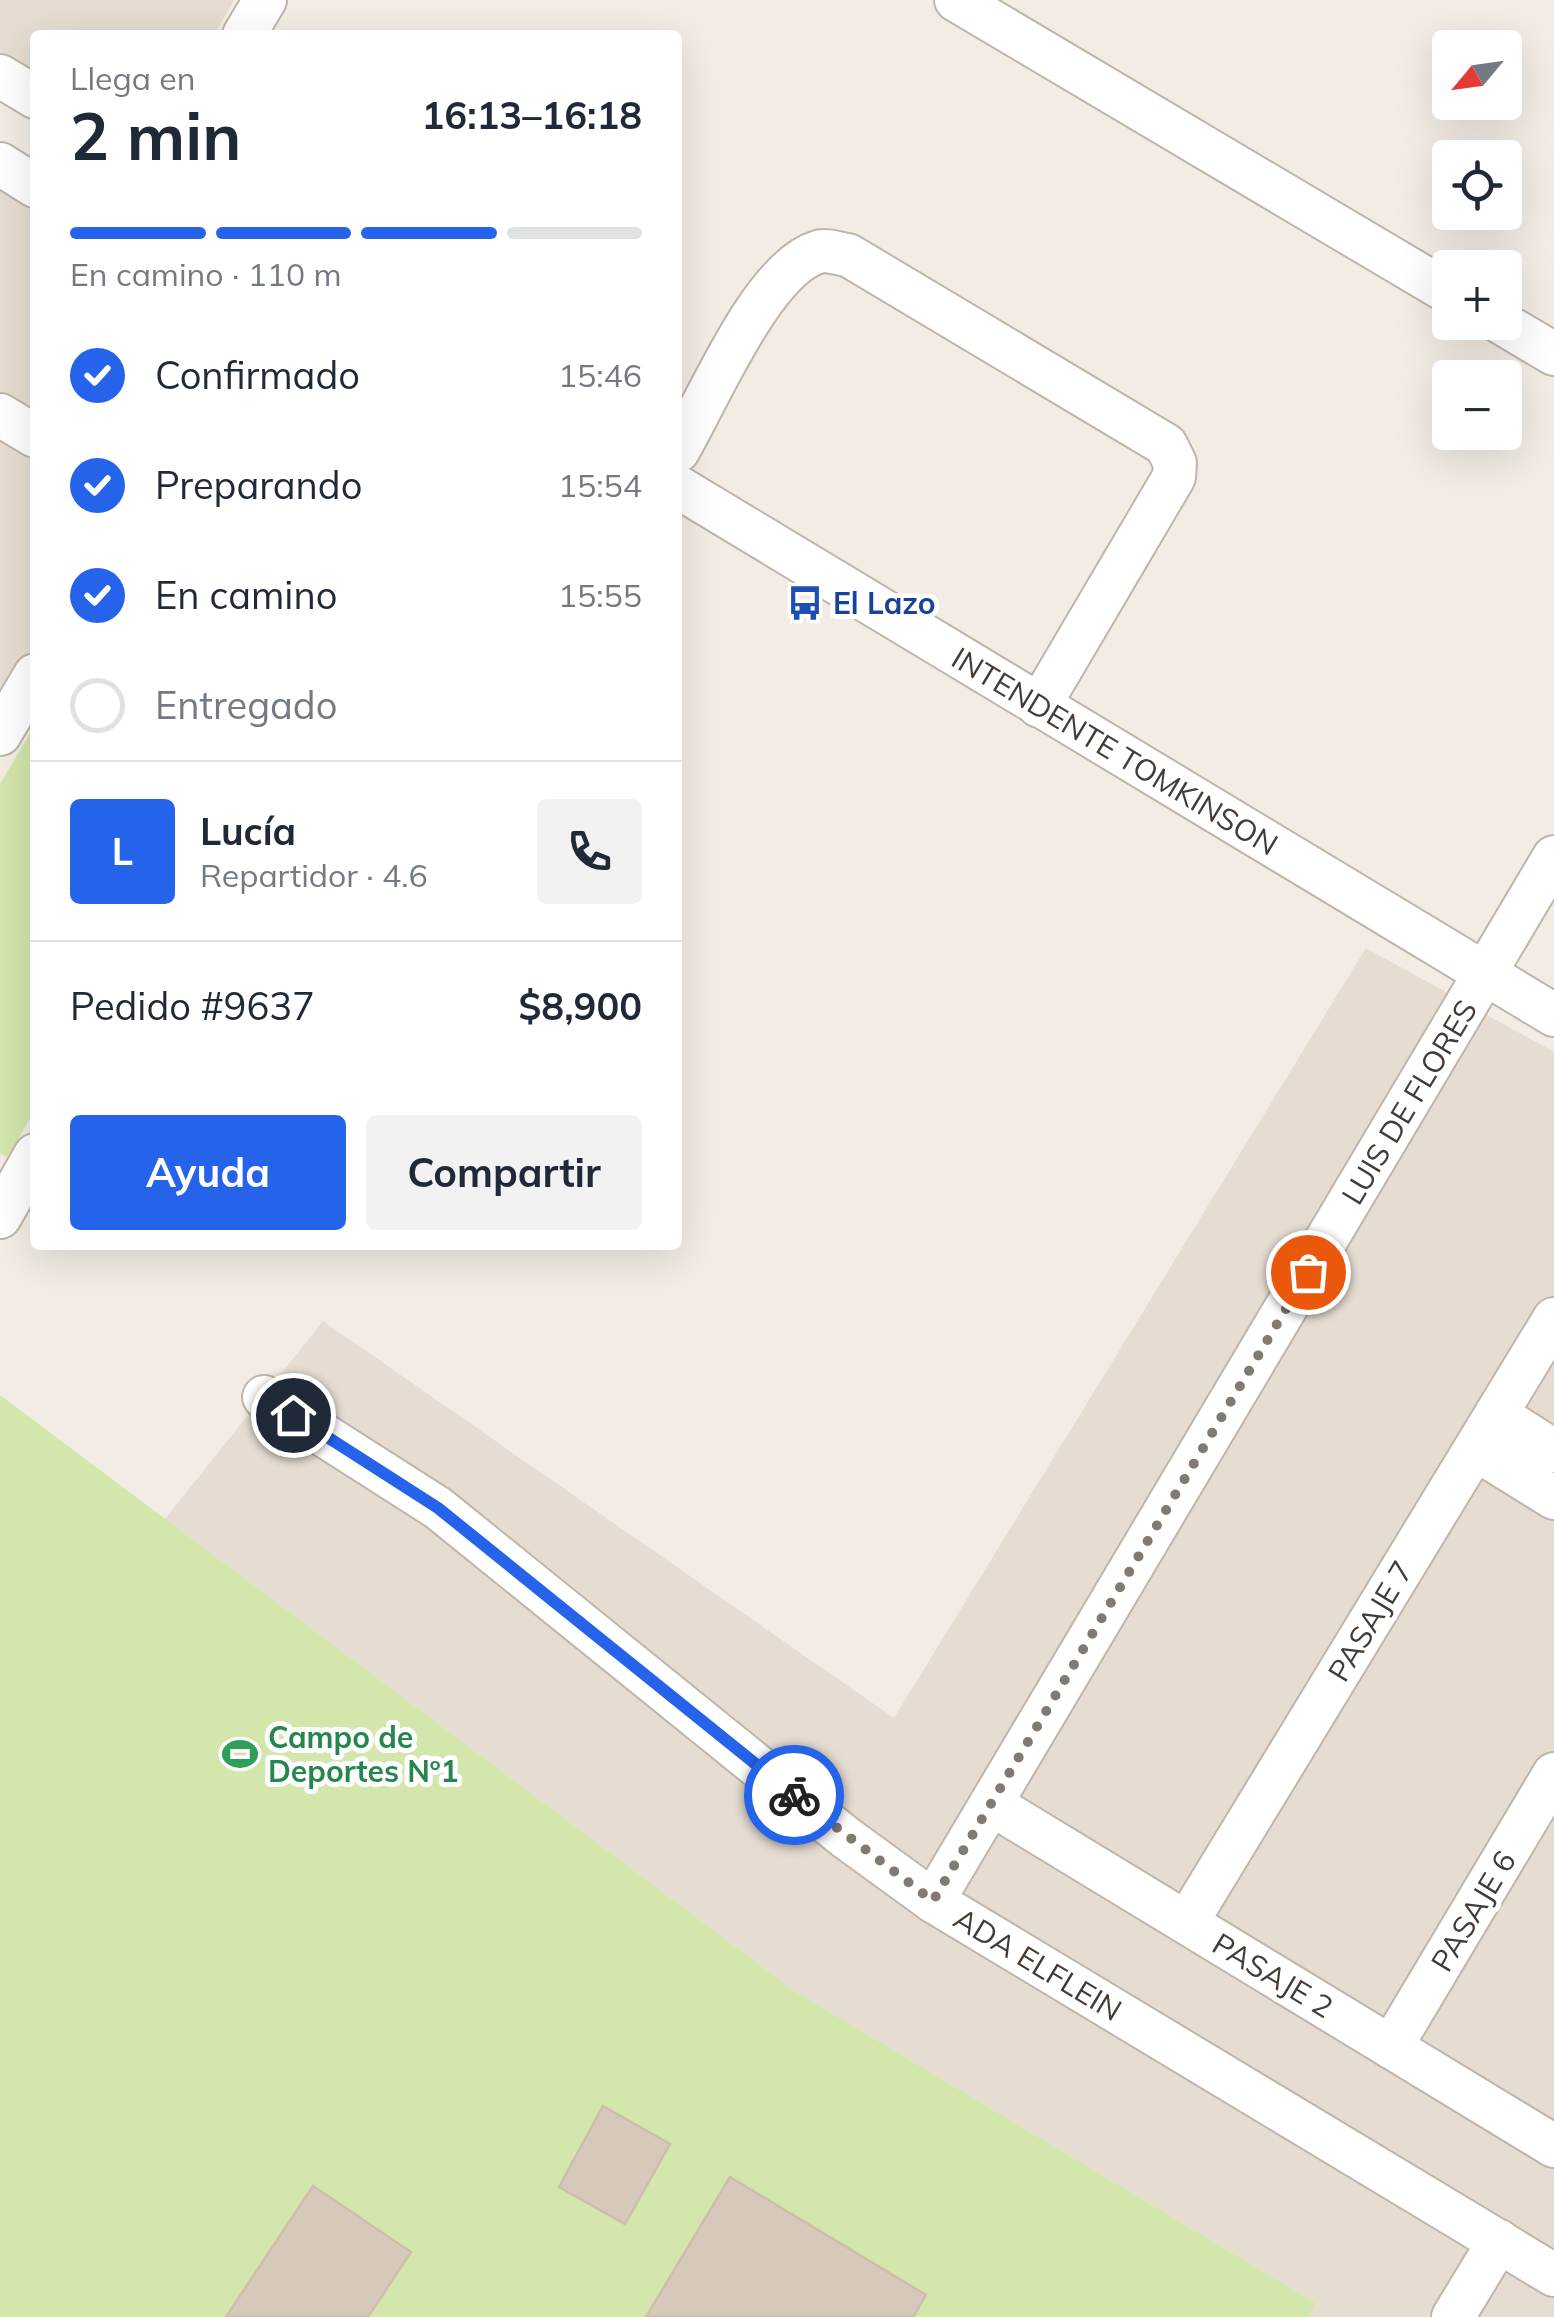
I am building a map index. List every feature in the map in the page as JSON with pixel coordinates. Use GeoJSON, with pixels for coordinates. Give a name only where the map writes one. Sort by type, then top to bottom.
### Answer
{"type":"FeatureCollection","features":[{"type":"Feature","properties":{"kind":"street"},"geometry":{"type":"LineString","coordinates":[[247,30],[264,0]]}},
{"type":"Feature","properties":{"kind":"street"},"geometry":{"type":"LineString","coordinates":[[956,0],[1432,282]]}},
{"type":"Feature","properties":{"kind":"street"},"geometry":{"type":"LineString","coordinates":[[0,76],[30,94]]}},
{"type":"Feature","properties":{"kind":"street"},"geometry":{"type":"LineString","coordinates":[[0,164],[30,183]]}},
{"type":"Feature","properties":{"kind":"street"},"geometry":{"type":"LineString","coordinates":[[682,443],[768,290],[791,266],[820,250],[848,255],[1166,444],[1175,463],[1174,477],[1039,706]]}},
{"type":"Feature","properties":{"kind":"street"},"geometry":{"type":"LineString","coordinates":[[1522,335],[1554,354]]}},
{"type":"Feature","properties":{"kind":"street"},"geometry":{"type":"LineString","coordinates":[[0,415],[30,433]]}},
{"type":"Feature","properties":{"kind":"street","name":"INTENDENTE TOMKINSON"},"geometry":{"type":"LineString","coordinates":[[682,488],[1554,1015]]}},
{"type":"Feature","properties":{"kind":"street"},"geometry":{"type":"LineString","coordinates":[[0,734],[22,672]]}},
{"type":"Feature","properties":{"kind":"street","name":"LUIS DE FLORES"},"geometry":{"type":"LineString","coordinates":[[933,1901],[1554,857]]}},
{"type":"Feature","properties":{"kind":"street","name":"PASAJE 7"},"geometry":{"type":"LineString","coordinates":[[1187,1922],[1554,1319]]}},
{"type":"Feature","properties":{"kind":"street","name":"ADA ELFLEIN"},"geometry":{"type":"LineString","coordinates":[[264,1397],[438,1508],[845,1837],[933,1901],[1554,2275]]}},
{"type":"Feature","properties":{"kind":"street"},"geometry":{"type":"LineString","coordinates":[[1486,1432],[1554,1451]]}},
{"type":"Feature","properties":{"kind":"street"},"geometry":{"type":"LineString","coordinates":[[1486,1432],[1554,1498]]}},
{"type":"Feature","properties":{"kind":"street","name":"PASAJE 6"},"geometry":{"type":"LineString","coordinates":[[1391,2047],[1554,1774]]}},
{"type":"Feature","properties":{"kind":"street","name":"PASAJE 2"},"geometry":{"type":"LineString","coordinates":[[991,1804],[1554,2146]]}},
{"type":"Feature","properties":{"kind":"street"},"geometry":{"type":"LineString","coordinates":[[1453,2317],[1499,2241]]}},
{"type":"Feature","properties":{"kind":"shaded area"},"geometry":{"type":"Polygon","coordinates":[[[0,0],[234,0],[217,30],[30,30],[30,70],[0,52],[0,0]]]}},
{"type":"Feature","properties":{"kind":"shaded area"},"geometry":{"type":"Polygon","coordinates":[[[0,177],[30,194],[30,649],[0,700],[0,177]]]}},
{"type":"Feature","properties":{"kind":"shaded area"},"geometry":{"type":"Polygon","coordinates":[[[1366,948],[1554,1052],[1554,2317],[1308,2317],[1316,2303],[793,1990],[165,1519],[323,1321],[894,1718],[1366,948]]]}},
{"type":"Feature","properties":{"kind":"green space"},"geometry":{"type":"Polygon","coordinates":[[[30,733],[30,1119],[7,1157],[0,1153],[0,784],[30,733]]]}},
{"type":"Feature","properties":{"kind":"green space","name":"Campo de Deportes Nº1"},"geometry":{"type":"Polygon","coordinates":[[[0,1395],[793,1990],[1316,2303],[1308,2317],[0,2317],[0,1395]]]}},
{"type":"Feature","properties":{"kind":"building"},"geometry":{"type":"Polygon","coordinates":[[[603,2106],[670,2144],[625,2224],[559,2187],[603,2106]]]}},
{"type":"Feature","properties":{"kind":"building"},"geometry":{"type":"Polygon","coordinates":[[[730,2177],[926,2295],[913,2317],[646,2317],[730,2177]]]}},
{"type":"Feature","properties":{"kind":"building"},"geometry":{"type":"Polygon","coordinates":[[[313,2186],[411,2252],[368,2317],[226,2317],[313,2186]]]}},
{"type":"Feature","properties":{"kind":"way so far"},"geometry":{"type":"LineString","coordinates":[[794,1795],[933,1901],[1308,1272]]}},
{"type":"Feature","properties":{"kind":"place","name":"El Lazo"},"geometry":{"type":"Point","coordinates":[805,603]}},
{"type":"Feature","properties":{"kind":"place","name":"Campo de Deportes Nº1"},"geometry":{"type":"Point","coordinates":[240,1754]}},
{"type":"Feature","properties":{"kind":"route"},"geometry":{"type":"LineString","coordinates":[[293,1415],[438,1508],[794,1795]]}}]}
